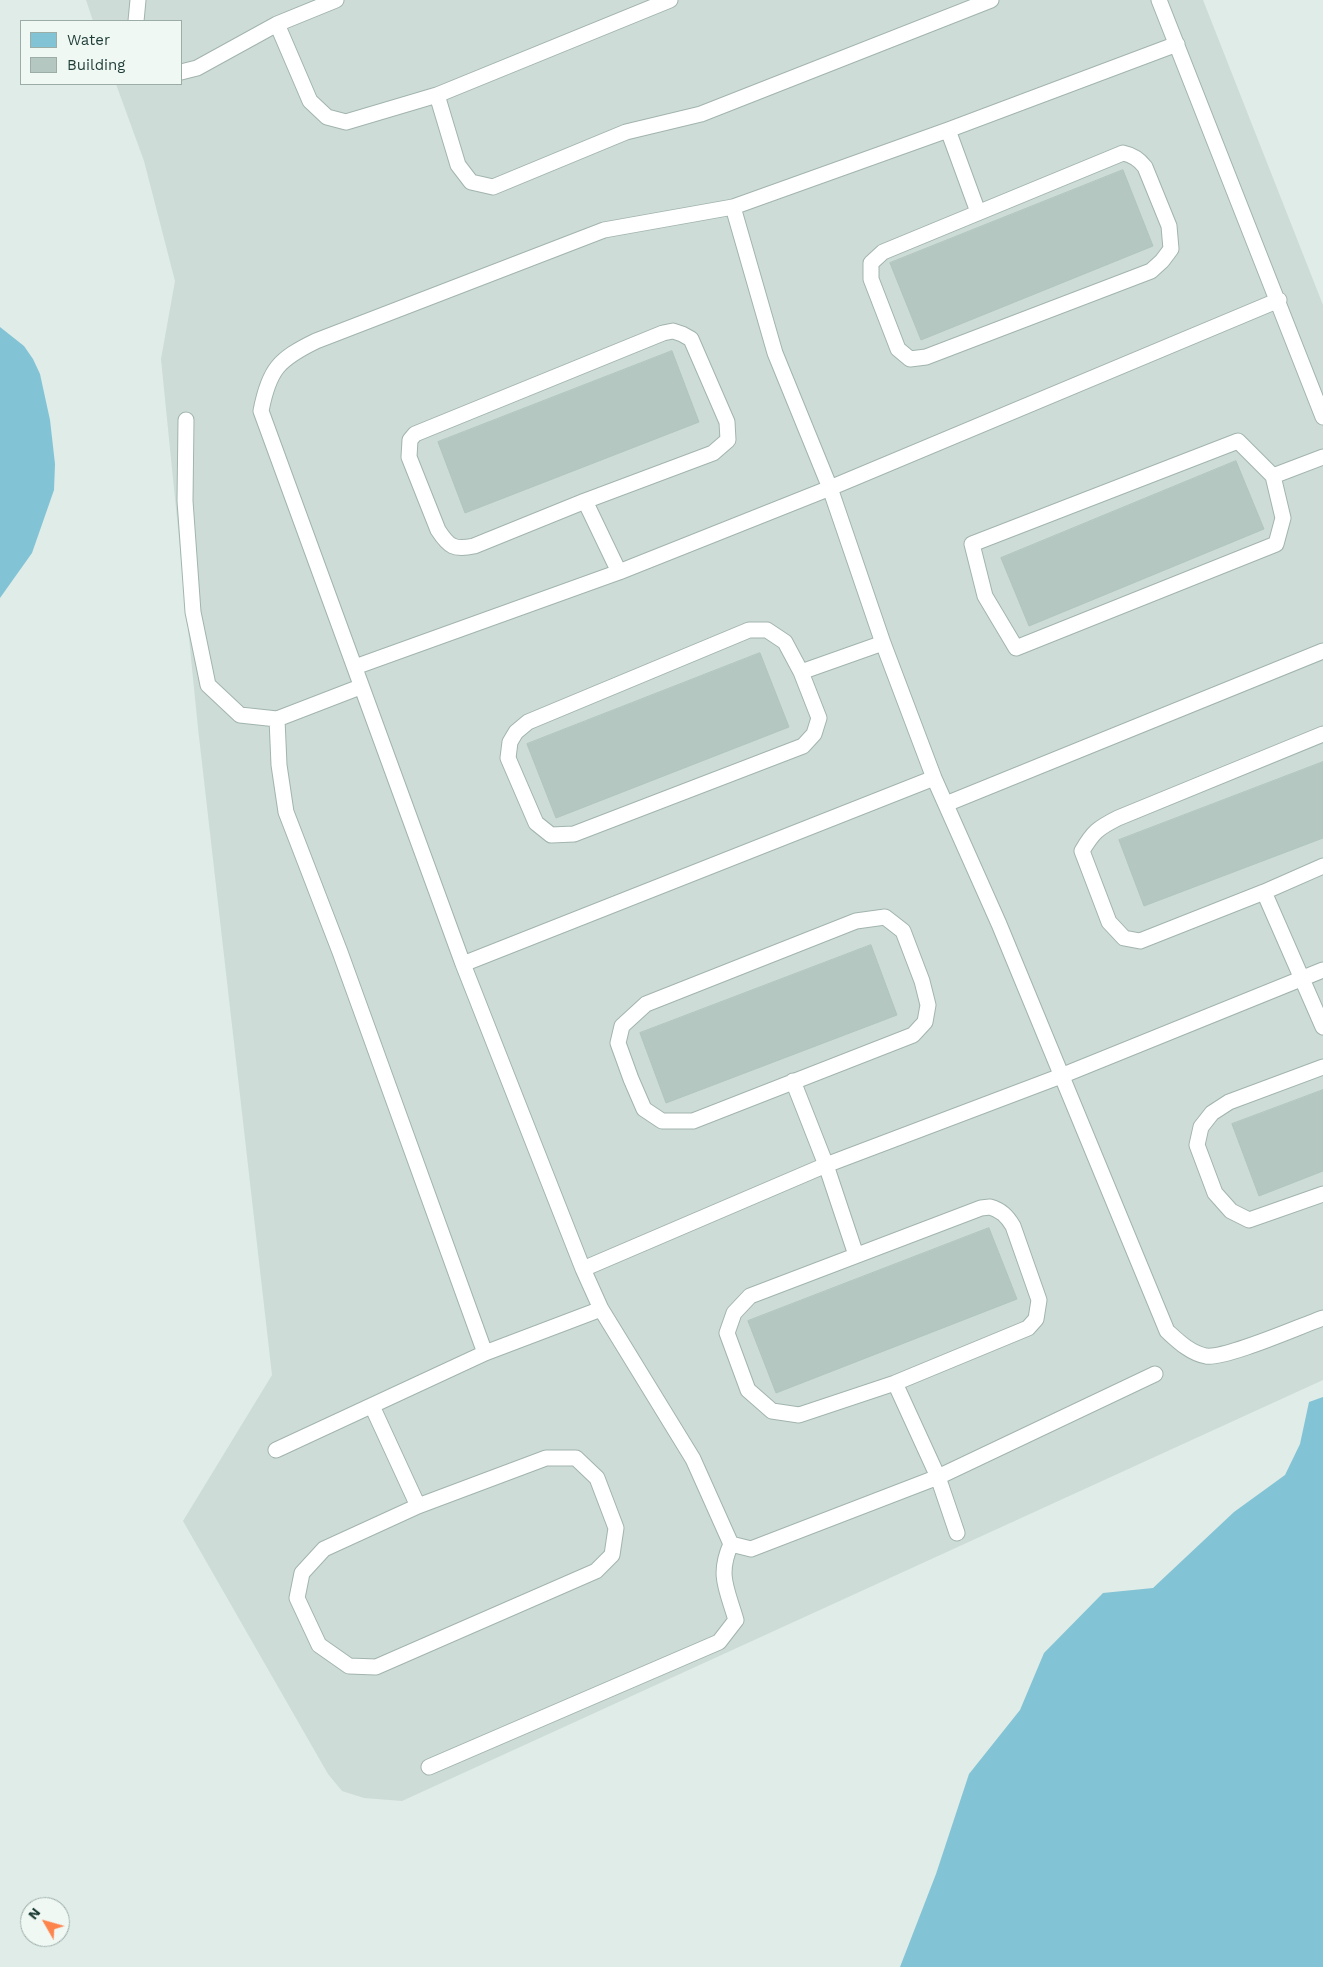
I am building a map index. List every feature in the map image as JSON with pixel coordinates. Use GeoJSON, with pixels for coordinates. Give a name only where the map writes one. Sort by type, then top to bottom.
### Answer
{"type":"FeatureCollection","features":[{"type":"Feature","properties":{"kind":"lane"},"geometry":{"type":"LineString","coordinates":[[136,20],[138,0]]}},
{"type":"Feature","properties":{"kind":"lane"},"geometry":{"type":"LineString","coordinates":[[182,72],[197,68],[277,24],[336,0]]}},
{"type":"Feature","properties":{"kind":"lane"},"geometry":{"type":"LineString","coordinates":[[277,24],[310,101],[327,118],[346,122],[437,95],[670,0]]}},
{"type":"Feature","properties":{"kind":"lane"},"geometry":{"type":"LineString","coordinates":[[437,95],[458,165],[471,182],[493,187],[626,132],[701,114],[991,0]]}},
{"type":"Feature","properties":{"kind":"lane"},"geometry":{"type":"LineString","coordinates":[[1159,0],[1279,300],[1323,417]]}},
{"type":"Feature","properties":{"kind":"lane"},"geometry":{"type":"LineString","coordinates":[[429,1767],[719,1642],[736,1620],[722,1573],[724,1559],[731,1544],[693,1459],[601,1309],[583,1269],[463,964],[260,411],[265,388],[274,370],[292,353],[316,341],[604,230],[733,207],[948,130],[1178,44]]}},
{"type":"Feature","properties":{"kind":"lane"},"geometry":{"type":"LineString","coordinates":[[948,130],[978,212]]}},
{"type":"Feature","properties":{"kind":"lane"},"geometry":{"type":"LineString","coordinates":[[1123,153],[1130,154],[1139,159],[1145,166],[1169,226],[1171,249],[1162,262],[1150,271],[926,357],[910,360],[898,349],[871,279],[870,263],[883,252],[978,212],[1113,156],[1123,153]]}},
{"type":"Feature","properties":{"kind":"lane"},"geometry":{"type":"LineString","coordinates":[[733,207],[775,354],[830,488],[883,643],[934,778],[1000,924],[1167,1331],[1186,1348],[1206,1356],[1232,1351],[1323,1318]]}},
{"type":"Feature","properties":{"kind":"lane"},"geometry":{"type":"LineString","coordinates":[[355,667],[619,572],[830,488],[1279,300]]}},
{"type":"Feature","properties":{"kind":"lane"},"geometry":{"type":"LineString","coordinates":[[673,331],[691,339],[727,422],[728,440],[713,453],[584,501],[474,546],[453,547],[445,541],[438,530],[409,457],[410,440],[415,434],[424,430],[663,333],[673,331]]}},
{"type":"Feature","properties":{"kind":"lane"},"geometry":{"type":"LineString","coordinates":[[186,420],[185,501],[194,612],[208,685],[240,715],[277,719],[360,687]]}},
{"type":"Feature","properties":{"kind":"lane"},"geometry":{"type":"LineString","coordinates":[[1238,441],[1272,476],[1283,518],[1276,544],[1016,648],[985,596],[972,544],[1238,441]]}},
{"type":"Feature","properties":{"kind":"lane"},"geometry":{"type":"LineString","coordinates":[[1272,476],[1323,457]]}},
{"type":"Feature","properties":{"kind":"lane"},"geometry":{"type":"LineString","coordinates":[[584,501],[619,572]]}},
{"type":"Feature","properties":{"kind":"lane"},"geometry":{"type":"LineString","coordinates":[[749,630],[767,630],[785,642],[801,672],[819,718],[814,734],[803,746],[574,834],[551,834],[536,823],[508,758],[510,742],[516,732],[528,722],[749,630]]}},
{"type":"Feature","properties":{"kind":"lane"},"geometry":{"type":"LineString","coordinates":[[801,672],[883,643]]}},
{"type":"Feature","properties":{"kind":"lane"},"geometry":{"type":"LineString","coordinates":[[946,804],[1323,650]]}},
{"type":"Feature","properties":{"kind":"lane"},"geometry":{"type":"LineString","coordinates":[[277,719],[286,812],[340,952],[485,1353]]}},
{"type":"Feature","properties":{"kind":"lane"},"geometry":{"type":"LineString","coordinates":[[1323,734],[1106,824],[1091,835],[1082,852],[1109,922],[1124,938],[1140,941],[1264,892],[1323,866]]}},
{"type":"Feature","properties":{"kind":"lane"},"geometry":{"type":"LineString","coordinates":[[463,964],[934,778]]}},
{"type":"Feature","properties":{"kind":"lane"},"geometry":{"type":"LineString","coordinates":[[1264,892],[1323,1027]]}},
{"type":"Feature","properties":{"kind":"lane"},"geometry":{"type":"LineString","coordinates":[[885,917],[903,931],[916,964],[928,1005],[925,1022],[913,1035],[793,1080],[692,1121],[662,1121],[644,1109],[631,1079],[618,1043],[622,1026],[646,1004],[856,921],[885,917]]}},
{"type":"Feature","properties":{"kind":"lane"},"geometry":{"type":"LineString","coordinates":[[583,1269],[826,1164],[1061,1076],[1323,970]]}},
{"type":"Feature","properties":{"kind":"lane"},"geometry":{"type":"LineString","coordinates":[[1323,1067],[1228,1102],[1212,1112],[1201,1127],[1197,1145],[1215,1193],[1231,1211],[1250,1220],[1323,1194]]}},
{"type":"Feature","properties":{"kind":"lane"},"geometry":{"type":"LineString","coordinates":[[793,1080],[826,1164],[856,1255]]}},
{"type":"Feature","properties":{"kind":"lane"},"geometry":{"type":"LineString","coordinates":[[990,1207],[999,1210],[1008,1218],[1013,1226],[1039,1300],[1036,1319],[1028,1328],[895,1383],[799,1415],[772,1411],[748,1390],[727,1333],[734,1313],[750,1296],[856,1255],[981,1208],[990,1207]]}},
{"type":"Feature","properties":{"kind":"lane"},"geometry":{"type":"LineString","coordinates":[[276,1450],[485,1353],[601,1309]]}},
{"type":"Feature","properties":{"kind":"lane"},"geometry":{"type":"LineString","coordinates":[[731,1544],[751,1549],[938,1477],[1155,1374]]}},
{"type":"Feature","properties":{"kind":"lane"},"geometry":{"type":"LineString","coordinates":[[895,1383],[938,1477],[957,1533]]}},
{"type":"Feature","properties":{"kind":"lane"},"geometry":{"type":"LineString","coordinates":[[372,1406],[418,1506]]}},
{"type":"Feature","properties":{"kind":"lane"},"geometry":{"type":"LineString","coordinates":[[546,1458],[576,1458],[597,1478],[616,1528],[612,1555],[596,1571],[376,1667],[349,1666],[319,1645],[297,1598],[302,1573],[324,1549],[418,1506],[546,1458]]}},
{"type":"Feature","properties":{"kind":"shaded area"},"geometry":{"type":"Polygon","coordinates":[[[86,0],[1203,0],[1323,305],[1323,1380],[402,1801],[364,1798],[342,1791],[328,1774],[183,1521],[272,1375],[198,728],[161,359],[175,281],[144,161],[116,85],[182,85],[182,20],[93,20],[86,0]]]}},
{"type":"Feature","properties":{"kind":"water"},"geometry":{"type":"Polygon","coordinates":[[[0,327],[24,346],[40,374],[50,420],[55,464],[54,490],[32,553],[0,598],[0,327]]]}},
{"type":"Feature","properties":{"kind":"water"},"geometry":{"type":"Polygon","coordinates":[[[1323,1397],[1323,1967],[900,1967],[936,1874],[969,1774],[1020,1710],[1044,1653],[1103,1593],[1153,1588],[1234,1512],[1285,1475],[1300,1444],[1309,1402],[1323,1397]]]}},
{"type":"Feature","properties":{"kind":"building"},"geometry":{"type":"Polygon","coordinates":[[[1123,170],[1153,246],[921,340],[890,263],[1123,170]]]}},
{"type":"Feature","properties":{"kind":"building"},"geometry":{"type":"Polygon","coordinates":[[[672,351],[699,422],[465,513],[438,442],[672,351]]]}},
{"type":"Feature","properties":{"kind":"building"},"geometry":{"type":"Polygon","coordinates":[[[1236,461],[1264,529],[1029,626],[1001,558],[1236,461]]]}},
{"type":"Feature","properties":{"kind":"building"},"geometry":{"type":"Polygon","coordinates":[[[760,653],[789,727],[556,818],[527,744],[760,653]]]}},
{"type":"Feature","properties":{"kind":"building"},"geometry":{"type":"Polygon","coordinates":[[[1323,762],[1323,838],[1144,906],[1119,840],[1323,762]]]}},
{"type":"Feature","properties":{"kind":"building"},"geometry":{"type":"Polygon","coordinates":[[[871,945],[897,1015],[666,1103],[640,1033],[871,945]]]}},
{"type":"Feature","properties":{"kind":"building"},"geometry":{"type":"Polygon","coordinates":[[[1323,1090],[1323,1171],[1259,1196],[1232,1124],[1323,1090]]]}},
{"type":"Feature","properties":{"kind":"building"},"geometry":{"type":"Polygon","coordinates":[[[989,1228],[1017,1299],[776,1393],[748,1321],[989,1228]]]}}]}
